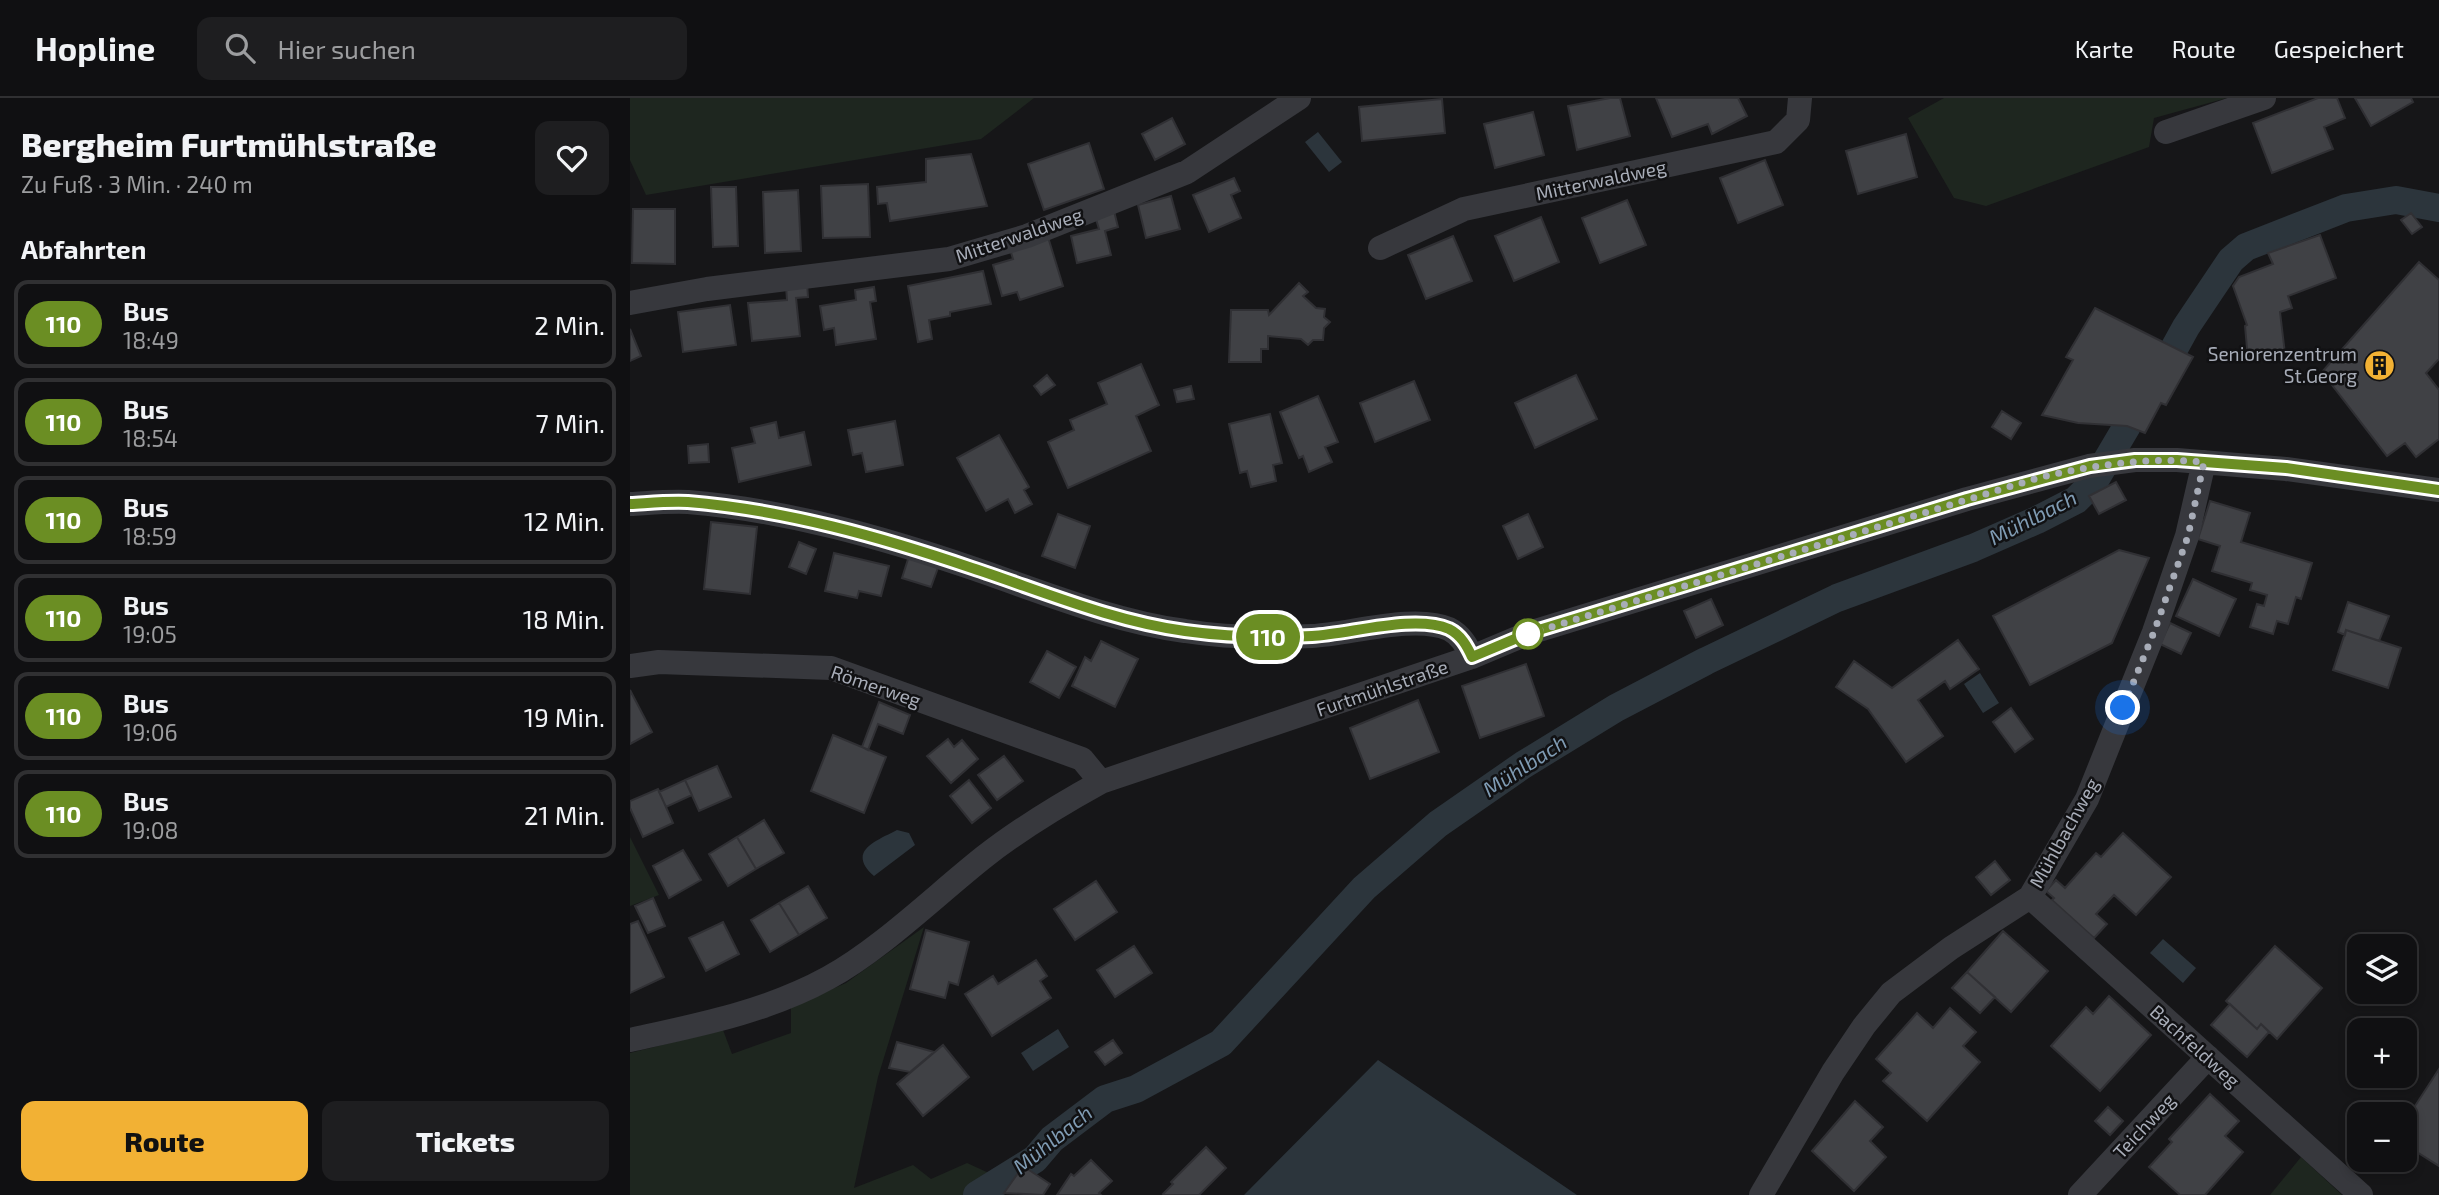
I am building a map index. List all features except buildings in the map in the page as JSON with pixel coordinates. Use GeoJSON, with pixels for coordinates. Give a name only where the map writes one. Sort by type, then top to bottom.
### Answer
{"type":"FeatureCollection","features":[{"type":"Feature","properties":{"kind":"street","name":"Mitterwaldweg"},"geometry":{"type":"LineString","coordinates":[[630,303],[707,289],[949,259],[1027,236],[1187,172],[1299,98]]}},
{"type":"Feature","properties":{"kind":"street","name":"Mitterwaldweg"},"geometry":{"type":"LineString","coordinates":[[1380,248],[1464,209],[1776,142],[1798,120],[1800,98]]}},
{"type":"Feature","properties":{"kind":"street"},"geometry":{"type":"LineString","coordinates":[[2166,132],[2264,98]]}},
{"type":"Feature","properties":{"kind":"street","name":"Furtmühlstraße"},"geometry":{"type":"LineString","coordinates":[[630,1040],[717,1021],[774,1003],[830,977],[876,945],[993,850],[1052,809],[1101,782],[1472,657],[1529,633],[1967,499],[2090,466],[2135,460],[2177,460],[2286,468],[2439,490]]}},
{"type":"Feature","properties":{"kind":"street","name":"Mühlbachweg"},"geometry":{"type":"LineString","coordinates":[[1761,1195],[1833,1072],[1864,1026],[1891,993],[1951,947],[2029,897],[2087,799],[2154,632],[2188,536],[2204,462]]}},
{"type":"Feature","properties":{"kind":"street"},"geometry":{"type":"LineString","coordinates":[[630,504],[687,502],[780,515],[901,544],[1087,608],[1156,627],[1228,638],[1315,636],[1401,624],[1426,625],[1449,629],[1465,642],[1472,657]]}},
{"type":"Feature","properties":{"kind":"street","name":"Römerweg"},"geometry":{"type":"LineString","coordinates":[[630,666],[659,662],[831,668],[1082,759],[1101,782]]}},
{"type":"Feature","properties":{"kind":"street","name":"Bachfeldweg"},"geometry":{"type":"LineString","coordinates":[[2029,897],[2361,1195]]}},
{"type":"Feature","properties":{"kind":"street","name":"Teichweg"},"geometry":{"type":"LineString","coordinates":[[2080,1195],[2208,1058]]}},
{"type":"Feature","properties":{"kind":"shaded area"},"geometry":{"type":"Polygon","coordinates":[[[630,98],[1034,98],[981,139],[646,195],[630,160],[630,98]]]}},
{"type":"Feature","properties":{"kind":"shaded area"},"geometry":{"type":"Polygon","coordinates":[[[1944,98],[2227,98],[2154,118],[2149,147],[1986,206],[1954,198],[1908,118],[1944,98]]]}},
{"type":"Feature","properties":{"kind":"shaded area"},"geometry":{"type":"Polygon","coordinates":[[[1318,132],[1342,162],[1329,172],[1305,142],[1318,132]]]}},
{"type":"Feature","properties":{"kind":"shaded area"},"geometry":{"type":"Polygon","coordinates":[[[1980,673],[1999,703],[1983,713],[1964,684],[1980,673]]]}},
{"type":"Feature","properties":{"kind":"shaded area"},"geometry":{"type":"Polygon","coordinates":[[[897,830],[909,833],[915,845],[874,876],[866,867],[863,853],[873,843],[897,830]]]}},
{"type":"Feature","properties":{"kind":"shaded area"},"geometry":{"type":"Polygon","coordinates":[[[630,837],[659,895],[630,906],[630,837]]]}},
{"type":"Feature","properties":{"kind":"shaded area"},"geometry":{"type":"Polygon","coordinates":[[[924,927],[878,1077],[854,1188],[913,1165],[931,1179],[967,1163],[991,1174],[1002,1195],[630,1195],[630,1053],[723,1030],[732,1054],[791,1033],[791,1007],[846,983],[924,927]]]}},
{"type":"Feature","properties":{"kind":"shaded area"},"geometry":{"type":"Polygon","coordinates":[[[2163,939],[2196,968],[2183,983],[2150,953],[2163,939]]]}},
{"type":"Feature","properties":{"kind":"shaded area"},"geometry":{"type":"Polygon","coordinates":[[[1058,1029],[1069,1047],[1033,1071],[1021,1053],[1058,1029]]]}},
{"type":"Feature","properties":{"kind":"shaded area"},"geometry":{"type":"Polygon","coordinates":[[[1378,1060],[1577,1195],[1244,1195],[1378,1060]]]}},
{"type":"Feature","properties":{"kind":"shaded area"},"geometry":{"type":"Polygon","coordinates":[[[2301,1157],[2342,1195],[2270,1195],[2301,1157]]]}},
{"type":"Feature","properties":{"kind":"waterway","name":"Mühlbach"},"geometry":{"type":"LineString","coordinates":[[2175,347],[2231,260],[2246,247],[2346,208],[2396,200],[2439,208]]}},
{"type":"Feature","properties":{"kind":"waterway","name":"Mühlbach"},"geometry":{"type":"LineString","coordinates":[[977,1195],[1035,1159],[1052,1139],[1105,1099],[1136,1089],[1221,1043],[1364,888],[1438,824],[1523,765],[1616,708],[1837,598],[1973,548],[2076,500],[2094,482],[2127,426]]}},
{"type":"Feature","properties":{"kind":"bus line","name":"110"},"geometry":{"type":"LineString","coordinates":[[630,504],[687,502],[780,515],[901,544],[1087,608],[1156,627],[1228,638],[1315,636],[1401,624],[1426,625],[1449,629],[1465,642],[1472,657],[1529,633],[1967,499],[2090,466],[2135,460],[2177,460],[2286,468],[2439,490]]}},
{"type":"Feature","properties":{"kind":"place","name":"Seniorenzentrum St.Georg"},"geometry":{"type":"Point","coordinates":[2380,365]}},
{"type":"Feature","properties":{"kind":"route"},"geometry":{"type":"LineString","coordinates":[[1528,634],[2038,478],[2090,466],[2135,460],[2204,462],[2188,536],[2154,632],[2123,708]]}}]}
